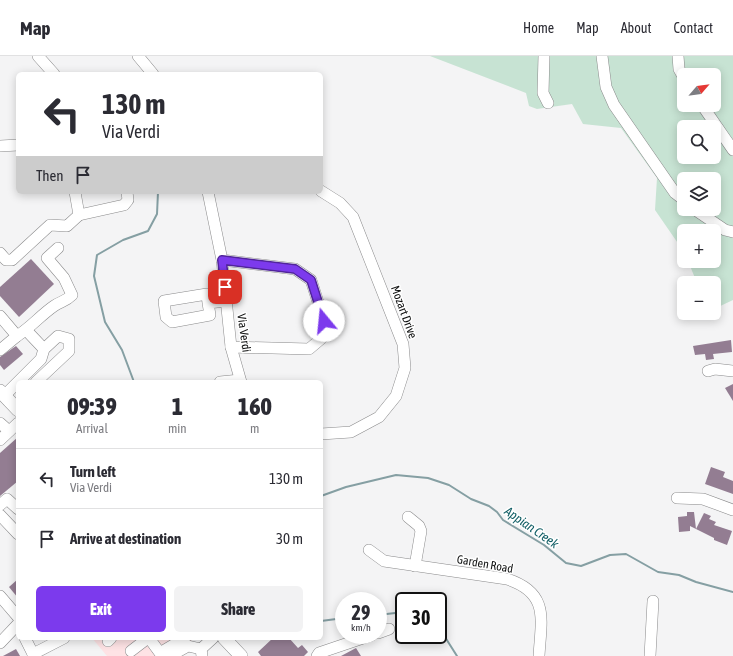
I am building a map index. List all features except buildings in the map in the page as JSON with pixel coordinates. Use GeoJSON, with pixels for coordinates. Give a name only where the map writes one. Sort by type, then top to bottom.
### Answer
{"type":"FeatureCollection","features":[{"type":"Feature","properties":{"kind":"main road"},"geometry":{"type":"LineString","coordinates":[[226,640],[241,656]]}},
{"type":"Feature","properties":{"kind":"street"},"geometry":{"type":"LineString","coordinates":[[138,56],[151,72]]}},
{"type":"Feature","properties":{"kind":"street"},"geometry":{"type":"LineString","coordinates":[[544,56],[543,94],[548,103]]}},
{"type":"Feature","properties":{"kind":"street"},"geometry":{"type":"LineString","coordinates":[[602,56],[606,87],[614,105],[677,195]]}},
{"type":"Feature","properties":{"kind":"street"},"geometry":{"type":"LineString","coordinates":[[678,56],[679,68]]}},
{"type":"Feature","properties":{"kind":"street"},"geometry":{"type":"LineString","coordinates":[[38,57],[52,72]]}},
{"type":"Feature","properties":{"kind":"street"},"geometry":{"type":"LineString","coordinates":[[707,112],[733,150]]}},
{"type":"Feature","properties":{"kind":"street"},"geometry":{"type":"LineString","coordinates":[[0,140],[16,140]]}},
{"type":"Feature","properties":{"kind":"street"},"geometry":{"type":"LineString","coordinates":[[0,146],[16,145]]}},
{"type":"Feature","properties":{"kind":"street","name":"Mozart Drive"},"geometry":{"type":"LineString","coordinates":[[323,192],[340,203],[353,217],[403,344],[406,368],[396,396],[379,417],[350,432],[323,434]]}},
{"type":"Feature","properties":{"kind":"street"},"geometry":{"type":"LineString","coordinates":[[75,194],[79,215]]}},
{"type":"Feature","properties":{"kind":"street"},"geometry":{"type":"LineString","coordinates":[[0,253],[6,260],[12,260],[50,225],[67,226],[79,215],[124,205],[128,200],[127,194]]}},
{"type":"Feature","properties":{"kind":"street","name":"Via Verdi"},"geometry":{"type":"LineString","coordinates":[[208,194],[222,260],[231,347],[240,380]]}},
{"type":"Feature","properties":{"kind":"street"},"geometry":{"type":"LineString","coordinates":[[704,216],[725,230],[733,232]]}},
{"type":"Feature","properties":{"kind":"street"},"geometry":{"type":"LineString","coordinates":[[0,350],[55,305],[66,302],[72,295],[64,278],[47,258],[58,248]]}},
{"type":"Feature","properties":{"kind":"street"},"geometry":{"type":"LineString","coordinates":[[222,260],[295,269],[311,280],[324,321],[322,338],[309,349],[231,347]]}},
{"type":"Feature","properties":{"kind":"street"},"geometry":{"type":"LineString","coordinates":[[208,303],[226,301]]}},
{"type":"Feature","properties":{"kind":"street"},"geometry":{"type":"LineString","coordinates":[[0,316],[22,333],[42,354],[50,369]]}},
{"type":"Feature","properties":{"kind":"street"},"geometry":{"type":"LineString","coordinates":[[24,380],[42,354],[58,336],[69,339],[69,351],[38,380]]}},
{"type":"Feature","properties":{"kind":"street"},"geometry":{"type":"LineString","coordinates":[[708,371],[715,369],[733,371]]}},
{"type":"Feature","properties":{"kind":"street"},"geometry":{"type":"LineString","coordinates":[[10,400],[16,391]]}},
{"type":"Feature","properties":{"kind":"street"},"geometry":{"type":"LineString","coordinates":[[0,423],[9,431]]}},
{"type":"Feature","properties":{"kind":"street"},"geometry":{"type":"LineString","coordinates":[[0,440],[16,425]]}},
{"type":"Feature","properties":{"kind":"street"},"geometry":{"type":"LineString","coordinates":[[677,498],[702,499],[733,510]]}},
{"type":"Feature","properties":{"kind":"street"},"geometry":{"type":"LineString","coordinates":[[0,505],[7,499],[16,507]]}},
{"type":"Feature","properties":{"kind":"street"},"geometry":{"type":"LineString","coordinates":[[0,515],[16,532]]}},
{"type":"Feature","properties":{"kind":"street"},"geometry":{"type":"LineString","coordinates":[[408,517],[419,526],[421,531],[415,566]]}},
{"type":"Feature","properties":{"kind":"street","name":"Garden Road"},"geometry":{"type":"LineString","coordinates":[[369,550],[384,561],[508,579],[526,586],[536,598],[542,612],[539,656]]}},
{"type":"Feature","properties":{"kind":"street"},"geometry":{"type":"LineString","coordinates":[[0,596],[16,621]]}},
{"type":"Feature","properties":{"kind":"street"},"geometry":{"type":"LineString","coordinates":[[650,656],[653,601]]}},
{"type":"Feature","properties":{"kind":"street"},"geometry":{"type":"LineString","coordinates":[[0,643],[16,626]]}},
{"type":"Feature","properties":{"kind":"street"},"geometry":{"type":"LineString","coordinates":[[26,640],[34,655],[60,640]]}},
{"type":"Feature","properties":{"kind":"street"},"geometry":{"type":"LineString","coordinates":[[131,651],[146,640]]}},
{"type":"Feature","properties":{"kind":"street"},"geometry":{"type":"LineString","coordinates":[[151,640],[165,654]]}},
{"type":"Feature","properties":{"kind":"street"},"geometry":{"type":"LineString","coordinates":[[165,654],[182,640]]}},
{"type":"Feature","properties":{"kind":"street"},"geometry":{"type":"LineString","coordinates":[[165,654],[188,646],[201,653],[211,640]]}},
{"type":"Feature","properties":{"kind":"street"},"geometry":{"type":"LineString","coordinates":[[317,656],[319,653],[346,644]]}},
{"type":"Feature","properties":{"kind":"shaded area"},"geometry":{"type":"Polygon","coordinates":[[[94,640],[192,640],[162,656],[107,656],[94,640]]]}},
{"type":"Feature","properties":{"kind":"green space"},"geometry":{"type":"Polygon","coordinates":[[[430,56],[733,56],[733,300],[721,306],[721,276],[694,276],[691,268],[721,268],[721,224],[677,224],[677,242],[655,210],[657,178],[621,128],[583,124],[572,104],[537,109],[529,106],[526,93],[430,56]]]}},
{"type":"Feature","properties":{"kind":"waterway"},"geometry":{"type":"LineString","coordinates":[[133,380],[122,350],[105,322],[94,276],[97,255],[123,240],[148,231],[157,214],[158,194]]}},
{"type":"Feature","properties":{"kind":"waterway","name":"Appian Creek"},"geometry":{"type":"LineString","coordinates":[[323,495],[346,487],[396,475],[428,478],[449,485],[471,499],[489,506],[497,512],[503,520],[544,545],[566,563],[581,566],[610,555],[626,554],[658,572],[679,575],[696,582],[733,592]]}},
{"type":"Feature","properties":{"kind":"waterway"},"geometry":{"type":"LineString","coordinates":[[387,614],[395,613]]}},
{"type":"Feature","properties":{"kind":"waterway"},"geometry":{"type":"LineString","coordinates":[[323,621],[335,619]]}},
{"type":"Feature","properties":{"kind":"waterway"},"geometry":{"type":"LineString","coordinates":[[447,640],[457,656]]}},
{"type":"Feature","properties":{"kind":"route"},"geometry":{"type":"LineString","coordinates":[[225,287],[222,260],[265,264],[295,269],[311,280],[324,321]]}}]}
